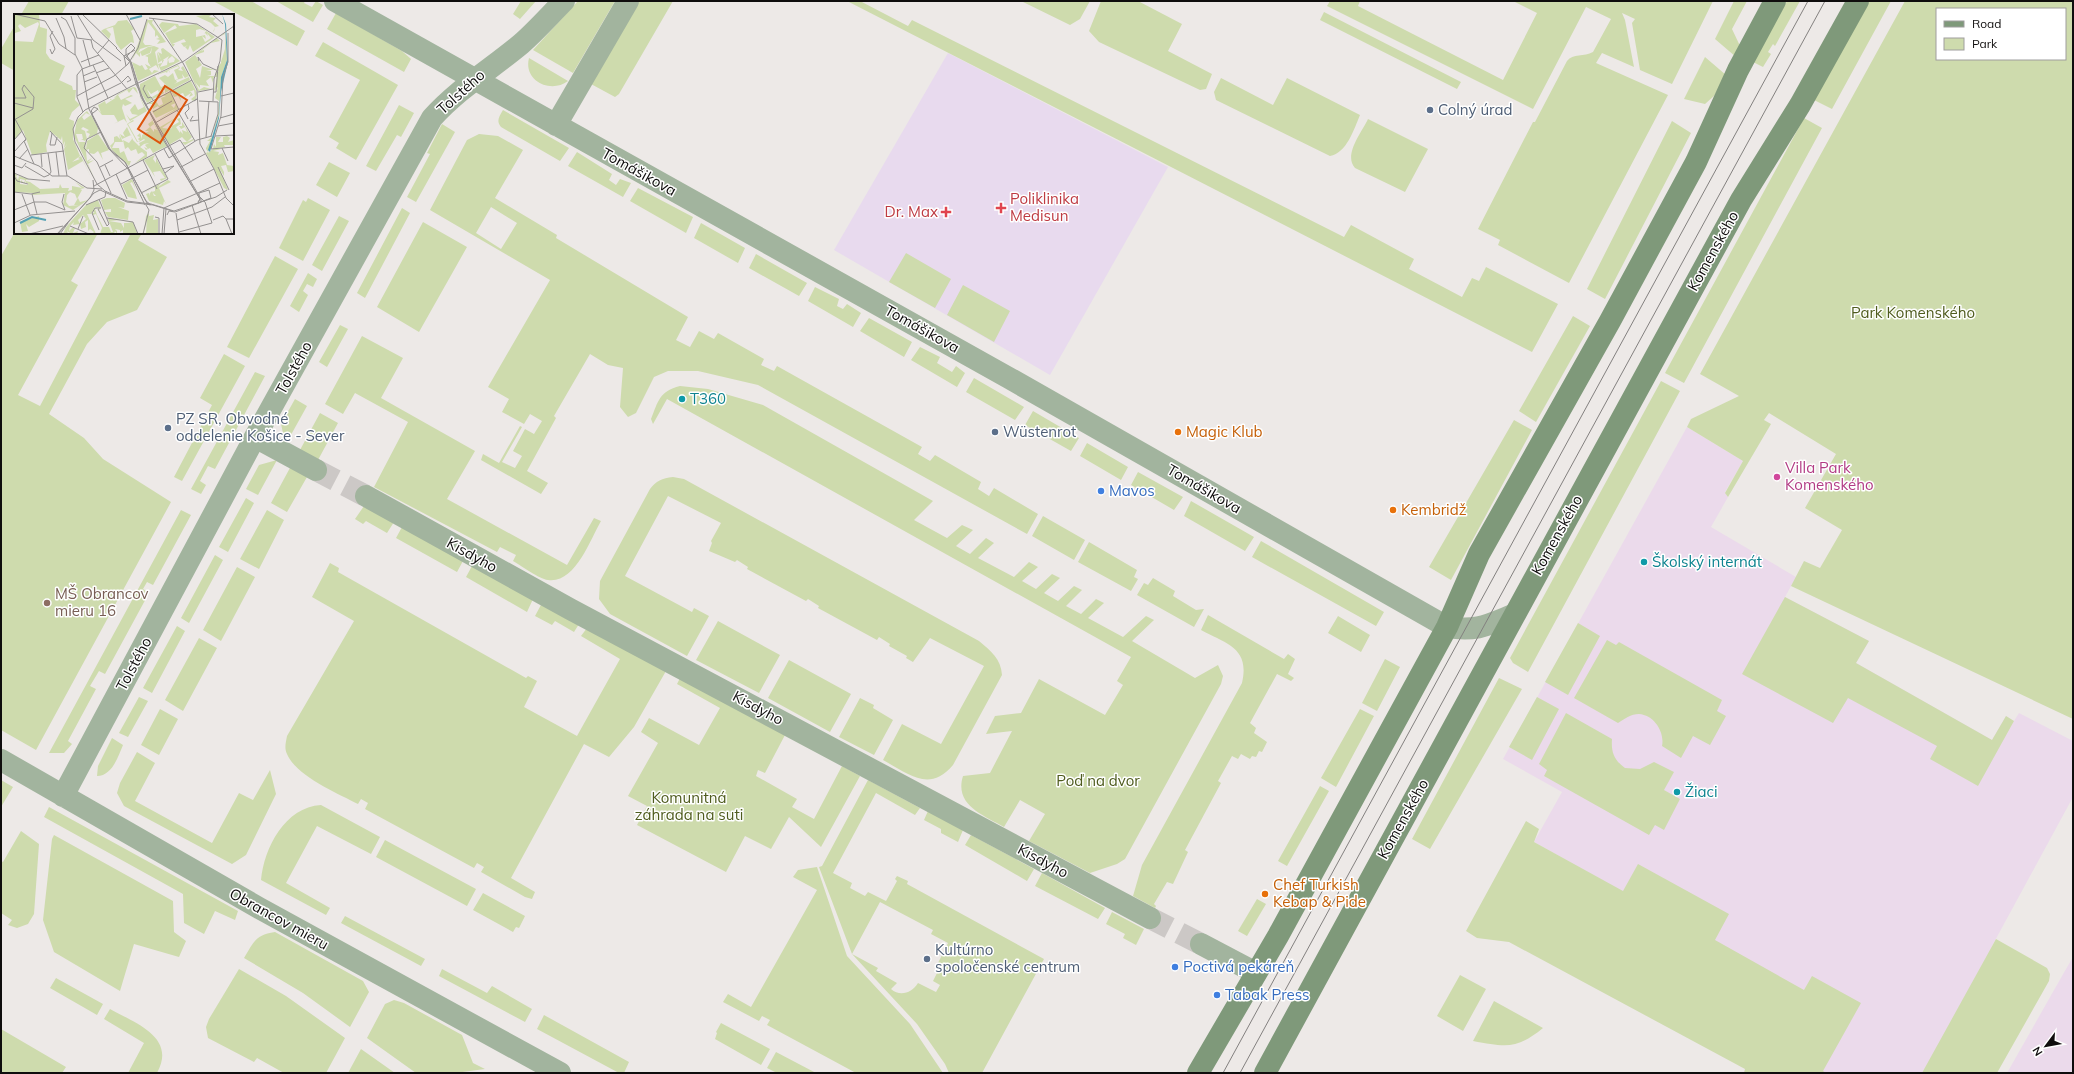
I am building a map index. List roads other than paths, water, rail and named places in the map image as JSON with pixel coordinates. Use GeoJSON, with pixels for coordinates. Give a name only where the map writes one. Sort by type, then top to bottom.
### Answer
{"type":"FeatureCollection","features":[{"type":"Feature","properties":{"kind":"street","name":"Tomášikova"},"geometry":{"type":"LineString","coordinates":[[336,1],[556,126],[1009,378],[1447,627],[1465,630],[1483,626],[1514,614]]}},
{"type":"Feature","properties":{"kind":"street","name":"Tolstého"},"geometry":{"type":"LineString","coordinates":[[63,796],[255,437],[432,118],[444,105],[474,79],[521,44],[564,1]]}},
{"type":"Feature","properties":{"kind":"street"},"geometry":{"type":"LineString","coordinates":[[556,126],[628,1]]}},
{"type":"Feature","properties":{"kind":"street"},"geometry":{"type":"LineString","coordinates":[[1198,1073],[1256,973],[1447,627],[1479,554],[1610,321],[1696,162],[1738,70],[1775,1]]}},
{"type":"Feature","properties":{"kind":"street","name":"Komenského"},"geometry":{"type":"LineString","coordinates":[[1265,1073],[1741,200],[1800,105],[1858,1]]}},
{"type":"Feature","properties":{"kind":"street"},"geometry":{"type":"LineString","coordinates":[[255,437],[316,470]]}},
{"type":"Feature","properties":{"kind":"street","name":"Kisdyho"},"geometry":{"type":"LineString","coordinates":[[366,496],[570,609],[1150,918]]}},
{"type":"Feature","properties":{"kind":"street","name":"Obrancov mieru"},"geometry":{"type":"LineString","coordinates":[[1,760],[259,908],[560,1073]]}},
{"type":"Feature","properties":{"kind":"street"},"geometry":{"type":"LineString","coordinates":[[1201,944],[1256,973]]}},
{"type":"Feature","properties":{"kind":"tunnel"},"geometry":{"type":"LineString","coordinates":[[316,470],[366,496]]}},
{"type":"Feature","properties":{"kind":"tunnel"},"geometry":{"type":"LineString","coordinates":[[1150,918],[1201,944]]}},
{"type":"Feature","properties":{"kind":"tram line"},"geometry":{"type":"LineString","coordinates":[[1223,1073],[1808,1]]}},
{"type":"Feature","properties":{"kind":"tram line"},"geometry":{"type":"LineString","coordinates":[[1240,1073],[1825,1]]}},
{"type":"Feature","properties":{"kind":"place","name":"Colný úrad"},"geometry":{"type":"Point","coordinates":[1430,110]}},
{"type":"Feature","properties":{"kind":"place","name":"Poliklinika Medisun"},"geometry":{"type":"Point","coordinates":[1001,208]}},
{"type":"Feature","properties":{"kind":"place","name":"Dr. Max"},"geometry":{"type":"Point","coordinates":[946,212]}},
{"type":"Feature","properties":{"kind":"place","name":"T360"},"geometry":{"type":"Point","coordinates":[682,399]}},
{"type":"Feature","properties":{"kind":"place","name":"PZ SR, Obvodné oddelenie Košice - Sever"},"geometry":{"type":"Point","coordinates":[168,428]}},
{"type":"Feature","properties":{"kind":"place","name":"Wüstenrot"},"geometry":{"type":"Point","coordinates":[995,432]}},
{"type":"Feature","properties":{"kind":"place","name":"Magic Klub"},"geometry":{"type":"Point","coordinates":[1178,432]}},
{"type":"Feature","properties":{"kind":"place","name":"Villa Park Komenského"},"geometry":{"type":"Point","coordinates":[1777,477]}},
{"type":"Feature","properties":{"kind":"place","name":"Mavos"},"geometry":{"type":"Point","coordinates":[1101,491]}},
{"type":"Feature","properties":{"kind":"place","name":"Kembridž"},"geometry":{"type":"Point","coordinates":[1393,510]}},
{"type":"Feature","properties":{"kind":"place","name":"Školský internát"},"geometry":{"type":"Point","coordinates":[1644,562]}},
{"type":"Feature","properties":{"kind":"place","name":"MŠ Obrancov mieru 16"},"geometry":{"type":"Point","coordinates":[47,603]}},
{"type":"Feature","properties":{"kind":"place","name":"Žiaci"},"geometry":{"type":"Point","coordinates":[1677,792]}},
{"type":"Feature","properties":{"kind":"place","name":"Chef Turkish Kebap & Pide"},"geometry":{"type":"Point","coordinates":[1265,894]}},
{"type":"Feature","properties":{"kind":"place","name":"Kultúrno spoločenské centrum"},"geometry":{"type":"Point","coordinates":[927,959]}},
{"type":"Feature","properties":{"kind":"place","name":"Poctivá pekáreň"},"geometry":{"type":"Point","coordinates":[1175,967]}},
{"type":"Feature","properties":{"kind":"place","name":"Tabak Press"},"geometry":{"type":"Point","coordinates":[1217,995]}},
{"type":"Feature","properties":{"kind":"park label","name":"Park Komenského"},"geometry":{"type":"Point","coordinates":[1913,313]}},
{"type":"Feature","properties":{"kind":"park label","name":"Poď na dvor"},"geometry":{"type":"Point","coordinates":[1098,781]}},
{"type":"Feature","properties":{"kind":"park label","name":"Komunitná záhrada na suti"},"geometry":{"type":"Point","coordinates":[689,806]}}]}
